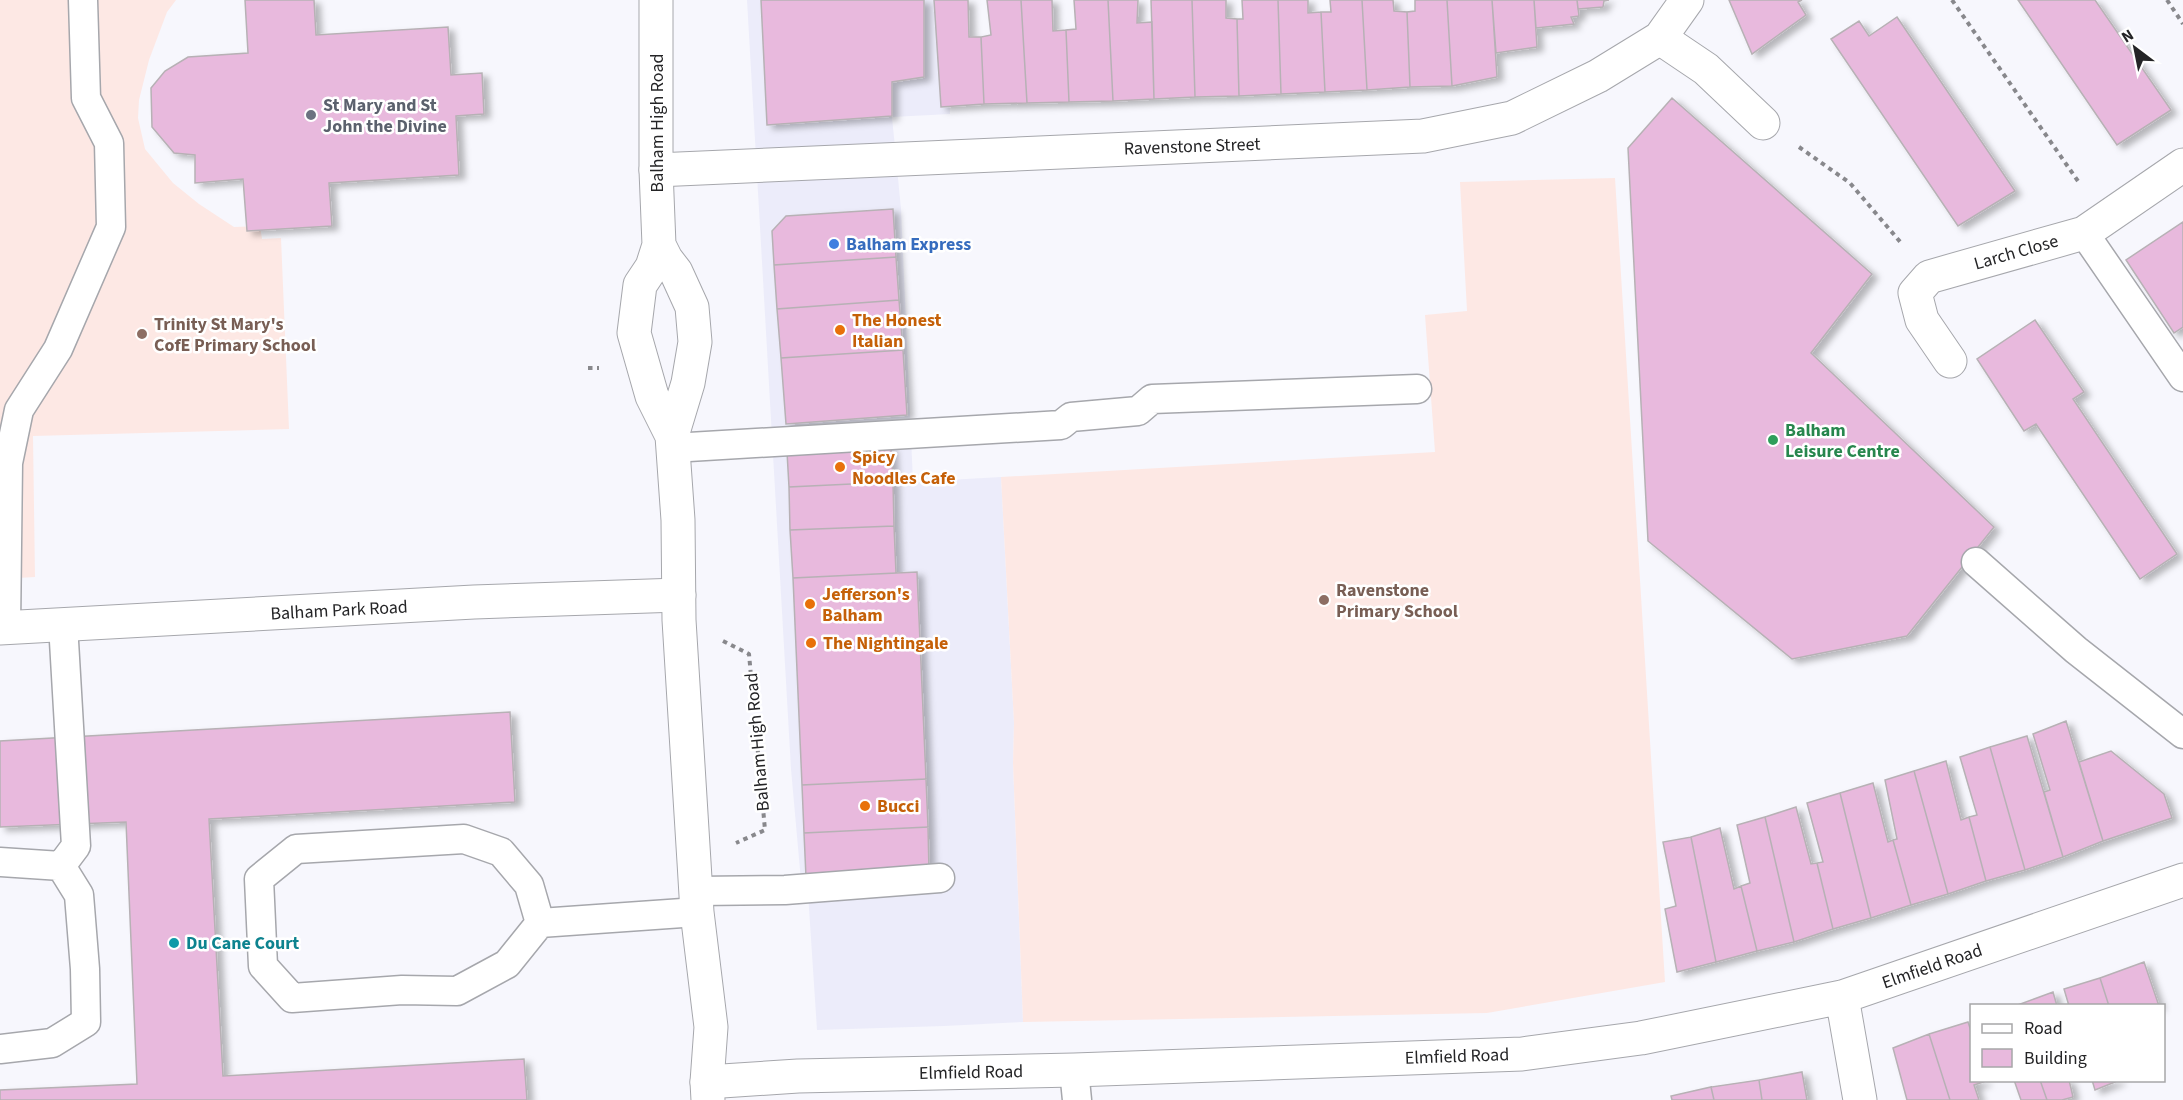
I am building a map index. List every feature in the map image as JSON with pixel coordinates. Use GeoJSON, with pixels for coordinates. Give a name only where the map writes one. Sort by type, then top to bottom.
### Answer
{"type":"FeatureCollection","features":[{"type":"Feature","properties":{"kind":"main road","name":"Balham High Road"},"geometry":{"type":"LineString","coordinates":[[656,0],[656,170],[659,245],[652,267],[640,285],[634,333],[652,396],[672,442],[678,520],[679,608],[696,889],[711,1028],[707,1091]]}},
{"type":"Feature","properties":{"kind":"main road","name":"Ravenstone Street"},"geometry":{"type":"LineString","coordinates":[[656,170],[1423,136],[1512,118],[1598,76],[1660,38],[1687,0]]}},
{"type":"Feature","properties":{"kind":"main road"},"geometry":{"type":"LineString","coordinates":[[1660,38],[1706,69],[1763,123]]}},
{"type":"Feature","properties":{"kind":"main road","name":"Larch Close"},"geometry":{"type":"LineString","coordinates":[[1929,277],[2095,226],[2183,165]]}},
{"type":"Feature","properties":{"kind":"main road","name":"Balham High Road"},"geometry":{"type":"LineString","coordinates":[[659,245],[676,272],[692,307],[695,342],[688,383],[672,442]]}},
{"type":"Feature","properties":{"kind":"main road"},"geometry":{"type":"LineString","coordinates":[[1929,277],[1915,292],[1922,320],[1950,361]]}},
{"type":"Feature","properties":{"kind":"main road","name":"Balham Park Road"},"geometry":{"type":"LineString","coordinates":[[3,627],[573,599],[679,608]]}},
{"type":"Feature","properties":{"kind":"main road","name":"Elmfield Road"},"geometry":{"type":"LineString","coordinates":[[707,1091],[796,1076],[1075,1085],[1522,1054],[1641,1038],[1842,997],[2180,889]]}},
{"type":"Feature","properties":{"kind":"main road"},"geometry":{"type":"LineString","coordinates":[[1842,997],[1860,1100]]}},
{"type":"Feature","properties":{"kind":"lane"},"geometry":{"type":"LineString","coordinates":[[3,627],[8,463],[19,410],[58,349],[111,227],[109,142],[86,98],[83,0]]}},
{"type":"Feature","properties":{"kind":"lane"},"geometry":{"type":"LineString","coordinates":[[2095,226],[2183,377]]}},
{"type":"Feature","properties":{"kind":"lane"},"geometry":{"type":"LineString","coordinates":[[672,442],[1061,425],[1071,417],[1138,411],[1152,399],[1418,389]]}},
{"type":"Feature","properties":{"kind":"lane"},"geometry":{"type":"LineString","coordinates":[[1976,562],[2076,650],[2183,734]]}},
{"type":"Feature","properties":{"kind":"lane"},"geometry":{"type":"LineString","coordinates":[[61,866],[76,846],[63,624]]}},
{"type":"Feature","properties":{"kind":"lane"},"geometry":{"type":"LineString","coordinates":[[540,923],[529,885],[501,852],[464,839],[296,849],[260,879],[263,966],[292,998],[402,990],[457,991],[507,964],[540,923],[696,889],[785,890],[940,878]]}},
{"type":"Feature","properties":{"kind":"lane"},"geometry":{"type":"LineString","coordinates":[[0,862],[61,866]]}},
{"type":"Feature","properties":{"kind":"lane"},"geometry":{"type":"LineString","coordinates":[[0,1049],[52,1043],[86,1022],[85,969],[79,895],[61,866]]}},
{"type":"Feature","properties":{"kind":"path"},"geometry":{"type":"LineString","coordinates":[[1952,0],[2095,226]]}},
{"type":"Feature","properties":{"kind":"path"},"geometry":{"type":"LineString","coordinates":[[2167,0],[2183,24]]}},
{"type":"Feature","properties":{"kind":"path"},"geometry":{"type":"LineString","coordinates":[[1763,123],[1850,183],[1929,277]]}},
{"type":"Feature","properties":{"kind":"path"},"geometry":{"type":"LineString","coordinates":[[588,368],[599,368]]}},
{"type":"Feature","properties":{"kind":"path","name":"Balham High Road"},"geometry":{"type":"LineString","coordinates":[[679,608],[749,654],[765,830],[696,889]]}},
{"type":"Feature","properties":{"kind":"shaded area","name":"Trinity St Mary's CofE Primary School"},"geometry":{"type":"Polygon","coordinates":[[[0,0],[176,0],[167,12],[149,60],[139,100],[138,118],[145,149],[173,183],[199,204],[234,227],[260,226],[262,239],[281,238],[289,429],[33,436],[35,577],[0,579],[0,0]]]}},
{"type":"Feature","properties":{"kind":"shaded area"},"geometry":{"type":"Polygon","coordinates":[[[747,0],[944,0],[950,114],[892,117],[901,209],[913,482],[1001,477],[1014,723],[1013,763],[1023,1022],[817,1030],[808,893],[801,881],[791,769],[747,0]]]}},
{"type":"Feature","properties":{"kind":"shaded area","name":"Ravenstone Primary School"},"geometry":{"type":"Polygon","coordinates":[[[1615,178],[1665,982],[1487,1013],[1023,1022],[1013,763],[1014,723],[1001,477],[1435,452],[1425,315],[1467,311],[1460,182],[1615,178]]]}},
{"type":"Feature","properties":{"kind":"building","name":"St Mary and St John the Divine"},"geometry":{"type":"Polygon","coordinates":[[[245,0],[314,0],[316,35],[448,27],[451,75],[482,73],[484,114],[456,116],[459,175],[329,183],[332,226],[247,231],[243,179],[195,183],[195,155],[174,153],[152,127],[151,88],[165,71],[188,57],[248,53],[245,0]]]}},
{"type":"Feature","properties":{"kind":"building"},"geometry":{"type":"Polygon","coordinates":[[[761,0],[924,0],[924,77],[892,82],[892,116],[767,125],[761,0]]]}},
{"type":"Feature","properties":{"kind":"building"},"geometry":{"type":"Polygon","coordinates":[[[934,0],[968,0],[969,37],[981,37],[984,104],[941,107],[934,0]]]}},
{"type":"Feature","properties":{"kind":"building"},"geometry":{"type":"Polygon","coordinates":[[[987,0],[1021,0],[1027,103],[984,104],[981,37],[991,35],[987,0]]]}},
{"type":"Feature","properties":{"kind":"building"},"geometry":{"type":"Polygon","coordinates":[[[1021,0],[1052,0],[1053,31],[1066,30],[1069,102],[1027,103],[1021,0]]]}},
{"type":"Feature","properties":{"kind":"building"},"geometry":{"type":"Polygon","coordinates":[[[1074,0],[1108,0],[1113,101],[1069,102],[1066,30],[1076,29],[1074,0]]]}},
{"type":"Feature","properties":{"kind":"building"},"geometry":{"type":"Polygon","coordinates":[[[1108,0],[1138,0],[1137,23],[1152,22],[1154,99],[1113,101],[1108,0]]]}},
{"type":"Feature","properties":{"kind":"building"},"geometry":{"type":"Polygon","coordinates":[[[1151,0],[1192,0],[1195,97],[1154,99],[1151,0]]]}},
{"type":"Feature","properties":{"kind":"building"},"geometry":{"type":"Polygon","coordinates":[[[1192,0],[1226,0],[1226,18],[1237,19],[1239,96],[1195,97],[1192,0]]]}},
{"type":"Feature","properties":{"kind":"building"},"geometry":{"type":"Polygon","coordinates":[[[1242,0],[1278,0],[1281,94],[1239,96],[1237,19],[1243,19],[1242,0]]]}},
{"type":"Feature","properties":{"kind":"building"},"geometry":{"type":"Polygon","coordinates":[[[1278,0],[1308,0],[1308,13],[1321,12],[1325,92],[1281,94],[1278,0]]]}},
{"type":"Feature","properties":{"kind":"building"},"geometry":{"type":"Polygon","coordinates":[[[1330,0],[1362,0],[1367,90],[1325,92],[1321,12],[1331,12],[1330,0]]]}},
{"type":"Feature","properties":{"kind":"building"},"geometry":{"type":"Polygon","coordinates":[[[1362,0],[1393,0],[1394,11],[1407,12],[1410,87],[1367,90],[1362,0]]]}},
{"type":"Feature","properties":{"kind":"building"},"geometry":{"type":"Polygon","coordinates":[[[1415,0],[1447,0],[1452,86],[1410,87],[1407,12],[1415,11],[1415,0]]]}},
{"type":"Feature","properties":{"kind":"building"},"geometry":{"type":"Polygon","coordinates":[[[1447,0],[1492,0],[1497,77],[1452,86],[1447,0]]]}},
{"type":"Feature","properties":{"kind":"building"},"geometry":{"type":"Polygon","coordinates":[[[1492,0],[1534,0],[1537,47],[1496,53],[1492,0]]]}},
{"type":"Feature","properties":{"kind":"building"},"geometry":{"type":"Polygon","coordinates":[[[1534,0],[1577,0],[1579,16],[1571,17],[1574,24],[1536,28],[1534,0]]]}},
{"type":"Feature","properties":{"kind":"building"},"geometry":{"type":"Polygon","coordinates":[[[1577,0],[1609,0],[1604,1],[1603,7],[1578,9],[1577,0]]]}},
{"type":"Feature","properties":{"kind":"building"},"geometry":{"type":"Polygon","coordinates":[[[1729,0],[1802,0],[1798,2],[1806,15],[1752,54],[1729,0]]]}},
{"type":"Feature","properties":{"kind":"building"},"geometry":{"type":"Polygon","coordinates":[[[2018,0],[2095,0],[2171,110],[2117,145],[2018,0]]]}},
{"type":"Feature","properties":{"kind":"building"},"geometry":{"type":"Polygon","coordinates":[[[1897,17],[2015,191],[1958,226],[1831,39],[1859,21],[1869,36],[1897,17]]]}},
{"type":"Feature","properties":{"kind":"building","name":"Balham Leisure Centre"},"geometry":{"type":"Polygon","coordinates":[[[1672,98],[1872,274],[1811,353],[1994,527],[1907,636],[1792,659],[1648,541],[1628,148],[1672,98]]]}},
{"type":"Feature","properties":{"kind":"building","name":"Balham Express"},"geometry":{"type":"Polygon","coordinates":[[[893,209],[896,257],[774,265],[772,231],[786,216],[893,209]]]}},
{"type":"Feature","properties":{"kind":"building"},"geometry":{"type":"Polygon","coordinates":[[[2183,222],[2183,327],[2174,333],[2126,260],[2183,222]]]}},
{"type":"Feature","properties":{"kind":"building"},"geometry":{"type":"Polygon","coordinates":[[[896,257],[899,300],[777,309],[774,265],[896,257]]]}},
{"type":"Feature","properties":{"kind":"building","name":"The Honest Italian"},"geometry":{"type":"Polygon","coordinates":[[[899,300],[903,350],[781,358],[777,309],[899,300]]]}},
{"type":"Feature","properties":{"kind":"building"},"geometry":{"type":"Polygon","coordinates":[[[2035,320],[2084,392],[2073,399],[2177,554],[2140,579],[2036,424],[2024,431],[1977,359],[2035,320]]]}},
{"type":"Feature","properties":{"kind":"building"},"geometry":{"type":"Polygon","coordinates":[[[903,350],[907,415],[786,424],[781,358],[903,350]]]}},
{"type":"Feature","properties":{"kind":"building","name":"Spicy Noodles Cafe"},"geometry":{"type":"Polygon","coordinates":[[[891,447],[893,482],[789,487],[787,452],[891,447]]]}},
{"type":"Feature","properties":{"kind":"building"},"geometry":{"type":"Polygon","coordinates":[[[893,482],[894,526],[790,530],[789,487],[893,482]]]}},
{"type":"Feature","properties":{"kind":"building"},"geometry":{"type":"Polygon","coordinates":[[[894,526],[896,573],[793,578],[790,530],[894,526]]]}},
{"type":"Feature","properties":{"kind":"building"},"geometry":{"type":"Polygon","coordinates":[[[917,572],[926,779],[802,785],[793,578],[917,572]]]}},
{"type":"Feature","properties":{"kind":"building","name":"Du Cane Court"},"geometry":{"type":"Polygon","coordinates":[[[510,712],[515,802],[209,819],[223,1076],[524,1059],[527,1100],[0,1100],[0,1090],[137,1084],[126,822],[0,827],[0,741],[510,712]]]}},
{"type":"Feature","properties":{"kind":"building"},"geometry":{"type":"Polygon","coordinates":[[[2066,721],[2103,841],[2063,857],[2044,792],[2050,790],[2033,734],[2066,721]]]}},
{"type":"Feature","properties":{"kind":"building"},"geometry":{"type":"Polygon","coordinates":[[[2027,736],[2063,857],[2025,870],[1990,747],[2027,736]]]}},
{"type":"Feature","properties":{"kind":"building"},"geometry":{"type":"Polygon","coordinates":[[[1990,747],[2025,870],[1986,881],[1969,817],[1977,815],[1960,757],[1990,747]]]}},
{"type":"Feature","properties":{"kind":"building"},"geometry":{"type":"Polygon","coordinates":[[[2111,751],[2164,794],[2172,818],[2103,841],[2079,762],[2111,751]]]}},
{"type":"Feature","properties":{"kind":"building"},"geometry":{"type":"Polygon","coordinates":[[[1946,761],[1961,820],[1969,817],[1986,881],[1948,894],[1914,771],[1946,761]]]}},
{"type":"Feature","properties":{"kind":"building"},"geometry":{"type":"Polygon","coordinates":[[[1914,771],[1948,894],[1911,905],[1893,840],[1897,839],[1885,780],[1914,771]]]}},
{"type":"Feature","properties":{"kind":"building","name":"Bucci"},"geometry":{"type":"Polygon","coordinates":[[[926,779],[928,827],[804,833],[802,785],[926,779]]]}},
{"type":"Feature","properties":{"kind":"building"},"geometry":{"type":"Polygon","coordinates":[[[1873,783],[1888,842],[1893,840],[1911,905],[1871,918],[1840,793],[1873,783]]]}},
{"type":"Feature","properties":{"kind":"building"},"geometry":{"type":"Polygon","coordinates":[[[1840,793],[1871,918],[1833,929],[1817,863],[1823,862],[1807,803],[1840,793]]]}},
{"type":"Feature","properties":{"kind":"building"},"geometry":{"type":"Polygon","coordinates":[[[1796,807],[1811,864],[1817,863],[1833,929],[1794,942],[1765,817],[1796,807]]]}},
{"type":"Feature","properties":{"kind":"building"},"geometry":{"type":"Polygon","coordinates":[[[1765,817],[1794,942],[1757,951],[1741,886],[1750,883],[1737,825],[1765,817]]]}},
{"type":"Feature","properties":{"kind":"building"},"geometry":{"type":"Polygon","coordinates":[[[928,827],[929,871],[806,877],[804,833],[928,827]]]}},
{"type":"Feature","properties":{"kind":"building"},"geometry":{"type":"Polygon","coordinates":[[[1720,828],[1734,889],[1741,886],[1757,951],[1716,962],[1691,837],[1720,828]]]}},
{"type":"Feature","properties":{"kind":"building"},"geometry":{"type":"Polygon","coordinates":[[[1691,837],[1716,962],[1677,972],[1665,909],[1676,906],[1663,842],[1691,837]]]}},
{"type":"Feature","properties":{"kind":"building"},"geometry":{"type":"Polygon","coordinates":[[[2144,962],[2158,1004],[2108,1004],[2100,978],[2144,962]]]}},
{"type":"Feature","properties":{"kind":"building"},"geometry":{"type":"Polygon","coordinates":[[[2100,978],[2108,1004],[2068,1004],[2064,989],[2100,978]]]}},
{"type":"Feature","properties":{"kind":"building"},"geometry":{"type":"Polygon","coordinates":[[[2053,992],[2056,1004],[2020,1004],[2053,992]]]}},
{"type":"Feature","properties":{"kind":"building"},"geometry":{"type":"Polygon","coordinates":[[[1968,1022],[1970,1082],[1983,1082],[1974,1085],[1979,1100],[1950,1100],[1929,1034],[1968,1022]]]}},
{"type":"Feature","properties":{"kind":"building"},"geometry":{"type":"Polygon","coordinates":[[[1929,1034],[1950,1100],[1907,1100],[1893,1048],[1929,1034]]]}},
{"type":"Feature","properties":{"kind":"building"},"geometry":{"type":"Polygon","coordinates":[[[1802,1072],[1807,1100],[1762,1100],[1759,1080],[1802,1072]]]}},
{"type":"Feature","properties":{"kind":"building"},"geometry":{"type":"Polygon","coordinates":[[[1759,1080],[1762,1100],[1714,1100],[1711,1087],[1759,1080]]]}},
{"type":"Feature","properties":{"kind":"building"},"geometry":{"type":"Polygon","coordinates":[[[2015,1082],[2041,1082],[2047,1100],[2021,1100],[2015,1082]]]}},
{"type":"Feature","properties":{"kind":"building"},"geometry":{"type":"Polygon","coordinates":[[[2041,1082],[2069,1082],[2073,1097],[2047,1100],[2041,1082]]]}},
{"type":"Feature","properties":{"kind":"building"},"geometry":{"type":"Polygon","coordinates":[[[2093,1082],[2115,1082],[2095,1090],[2093,1082]]]}},
{"type":"Feature","properties":{"kind":"building"},"geometry":{"type":"Polygon","coordinates":[[[1711,1087],[1714,1100],[1672,1100],[1671,1096],[1711,1087]]]}},
{"type":"Feature","properties":{"kind":"place","name":"St Mary and St John the Divine"},"geometry":{"type":"Point","coordinates":[311,115]}},
{"type":"Feature","properties":{"kind":"place","name":"Balham Express"},"geometry":{"type":"Point","coordinates":[834,244]}},
{"type":"Feature","properties":{"kind":"place","name":"The Honest Italian"},"geometry":{"type":"Point","coordinates":[840,330]}},
{"type":"Feature","properties":{"kind":"place","name":"Trinity St Mary's CofE Primary School"},"geometry":{"type":"Point","coordinates":[142,334]}},
{"type":"Feature","properties":{"kind":"place","name":"Balham Leisure Centre"},"geometry":{"type":"Point","coordinates":[1773,440]}},
{"type":"Feature","properties":{"kind":"place","name":"Spicy Noodles Cafe"},"geometry":{"type":"Point","coordinates":[840,467]}},
{"type":"Feature","properties":{"kind":"place","name":"Ravenstone Primary School"},"geometry":{"type":"Point","coordinates":[1324,600]}},
{"type":"Feature","properties":{"kind":"place","name":"Jefferson's Balham"},"geometry":{"type":"Point","coordinates":[810,604]}},
{"type":"Feature","properties":{"kind":"place","name":"The Nightingale"},"geometry":{"type":"Point","coordinates":[811,643]}},
{"type":"Feature","properties":{"kind":"place","name":"Bucci"},"geometry":{"type":"Point","coordinates":[865,806]}},
{"type":"Feature","properties":{"kind":"place","name":"Du Cane Court"},"geometry":{"type":"Point","coordinates":[174,943]}}]}
